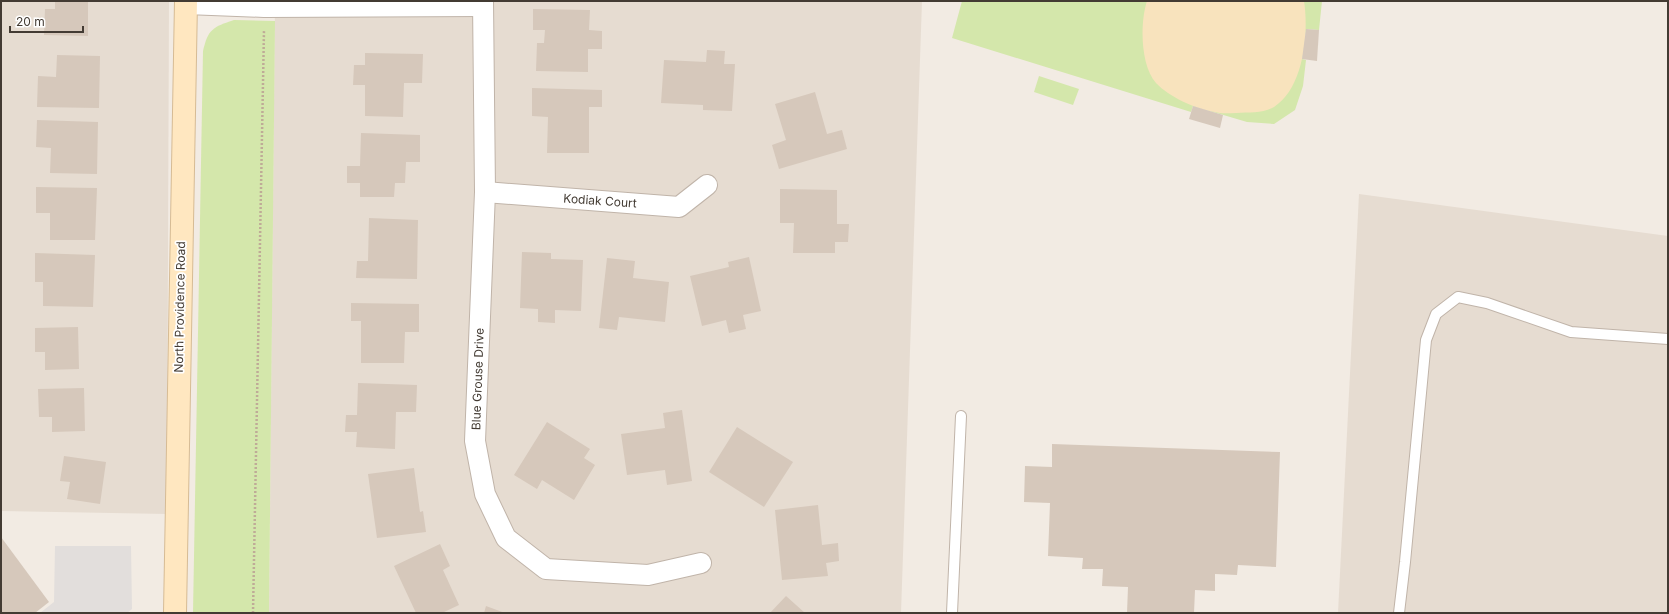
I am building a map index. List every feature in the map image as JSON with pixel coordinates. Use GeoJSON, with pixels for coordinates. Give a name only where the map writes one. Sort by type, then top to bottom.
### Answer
{"type":"FeatureCollection","features":[{"type":"Feature","properties":{"kind":"street"},"geometry":{"type":"LineString","coordinates":[[186,2],[264,6],[483,4]]}},
{"type":"Feature","properties":{"kind":"street","name":"North Providence Road"},"geometry":{"type":"LineString","coordinates":[[175,613],[186,2]]}},
{"type":"Feature","properties":{"kind":"street","name":"Blue Grouse Drive"},"geometry":{"type":"LineString","coordinates":[[483,4],[485,192],[475,441],[485,494],[506,538],[546,569],[648,575],[701,562]]}},
{"type":"Feature","properties":{"kind":"street","name":"Kodiak Court"},"geometry":{"type":"LineString","coordinates":[[485,192],[679,207],[707,185]]}},
{"type":"Feature","properties":{"kind":"lane"},"geometry":{"type":"LineString","coordinates":[[1399,613],[1426,340],[1436,314],[1458,297],[1488,303],[1571,332],[1668,339]]}},
{"type":"Feature","properties":{"kind":"lane"},"geometry":{"type":"LineString","coordinates":[[952,613],[961,416]]}},
{"type":"Feature","properties":{"kind":"path"},"geometry":{"type":"LineString","coordinates":[[253,613],[264,23]]}},
{"type":"Feature","properties":{"kind":"shaded area"},"geometry":{"type":"Polygon","coordinates":[[[1,1],[169,1],[167,514],[1,511],[1,1]]]}},
{"type":"Feature","properties":{"kind":"shaded area"},"geometry":{"type":"Polygon","coordinates":[[[275,1],[922,1],[901,613],[269,613],[275,1]]]}},
{"type":"Feature","properties":{"kind":"shaded area"},"geometry":{"type":"Polygon","coordinates":[[[1359,194],[1668,236],[1668,613],[1338,613],[1359,194]]]}},
{"type":"Feature","properties":{"kind":"shaded area"},"geometry":{"type":"Polygon","coordinates":[[[55,546],[131,546],[132,609],[127,613],[40,613],[54,602],[55,546]]]}},
{"type":"Feature","properties":{"kind":"green space"},"geometry":{"type":"Polygon","coordinates":[[[962,1],[1322,1],[1319,30],[1306,29],[1302,59],[1306,60],[1303,86],[1295,110],[1274,124],[1247,122],[1193,106],[1191,112],[952,38],[962,1]]]}},
{"type":"Feature","properties":{"kind":"green space"},"geometry":{"type":"Polygon","coordinates":[[[234,20],[275,21],[269,613],[193,613],[203,51],[209,33],[212,30],[234,20]]]}},
{"type":"Feature","properties":{"kind":"green space"},"geometry":{"type":"Polygon","coordinates":[[[1039,76],[1079,89],[1073,105],[1034,92],[1039,76]]]}},
{"type":"Feature","properties":{"kind":"sand"},"geometry":{"type":"Polygon","coordinates":[[[1147,1],[1304,1],[1306,28],[1305,43],[1298,73],[1292,87],[1284,98],[1274,107],[1265,111],[1256,112],[1217,113],[1175,98],[1156,83],[1147,66],[1144,55],[1143,20],[1147,1]]]}},
{"type":"Feature","properties":{"kind":"building"},"geometry":{"type":"Polygon","coordinates":[[[55,1],[88,1],[88,36],[44,35],[45,9],[55,9],[55,1]]]}},
{"type":"Feature","properties":{"kind":"building"},"geometry":{"type":"Polygon","coordinates":[[[533,9],[590,10],[589,30],[602,31],[602,49],[588,49],[588,72],[536,71],[537,43],[544,43],[545,30],[533,30],[533,9]]]}},
{"type":"Feature","properties":{"kind":"building"},"geometry":{"type":"Polygon","coordinates":[[[1306,29],[1319,30],[1317,61],[1302,59],[1306,29]]]}},
{"type":"Feature","properties":{"kind":"building"},"geometry":{"type":"Polygon","coordinates":[[[707,50],[725,51],[724,64],[735,64],[732,111],[703,110],[703,105],[661,103],[664,60],[706,62],[707,50]]]}},
{"type":"Feature","properties":{"kind":"building"},"geometry":{"type":"Polygon","coordinates":[[[365,53],[423,54],[422,83],[404,83],[403,117],[365,116],[365,85],[353,85],[354,65],[365,65],[365,53]]]}},
{"type":"Feature","properties":{"kind":"building"},"geometry":{"type":"Polygon","coordinates":[[[57,55],[100,56],[99,108],[37,107],[38,76],[56,77],[57,55]]]}},
{"type":"Feature","properties":{"kind":"building"},"geometry":{"type":"Polygon","coordinates":[[[532,88],[602,90],[602,107],[589,107],[589,153],[547,153],[548,117],[532,116],[532,88]]]}},
{"type":"Feature","properties":{"kind":"building"},"geometry":{"type":"Polygon","coordinates":[[[815,92],[827,134],[842,130],[847,149],[779,169],[772,145],[786,140],[775,104],[815,92]]]}},
{"type":"Feature","properties":{"kind":"building"},"geometry":{"type":"Polygon","coordinates":[[[1193,106],[1223,115],[1220,128],[1189,119],[1193,106]]]}},
{"type":"Feature","properties":{"kind":"building"},"geometry":{"type":"Polygon","coordinates":[[[37,120],[98,122],[97,174],[50,173],[51,148],[36,147],[37,120]]]}},
{"type":"Feature","properties":{"kind":"building"},"geometry":{"type":"Polygon","coordinates":[[[361,133],[420,135],[420,162],[406,162],[405,183],[395,183],[394,197],[360,197],[360,183],[347,183],[347,166],[360,166],[361,133]]]}},
{"type":"Feature","properties":{"kind":"building"},"geometry":{"type":"Polygon","coordinates":[[[36,187],[97,188],[95,240],[50,240],[50,213],[36,213],[36,187]]]}},
{"type":"Feature","properties":{"kind":"building"},"geometry":{"type":"Polygon","coordinates":[[[780,189],[837,190],[837,224],[849,224],[848,242],[835,242],[835,253],[793,253],[794,223],[780,223],[780,189]]]}},
{"type":"Feature","properties":{"kind":"building"},"geometry":{"type":"Polygon","coordinates":[[[369,218],[418,220],[417,279],[356,278],[357,261],[368,261],[369,218]]]}},
{"type":"Feature","properties":{"kind":"building"},"geometry":{"type":"Polygon","coordinates":[[[522,252],[551,253],[551,259],[583,260],[581,311],[555,310],[555,323],[538,322],[538,309],[520,308],[522,252]]]}},
{"type":"Feature","properties":{"kind":"building"},"geometry":{"type":"Polygon","coordinates":[[[35,253],[95,255],[93,307],[43,306],[43,282],[35,282],[35,253]]]}},
{"type":"Feature","properties":{"kind":"building"},"geometry":{"type":"Polygon","coordinates":[[[749,257],[761,311],[743,315],[746,329],[729,333],[726,320],[702,326],[690,276],[729,267],[728,262],[749,257]]]}},
{"type":"Feature","properties":{"kind":"building"},"geometry":{"type":"Polygon","coordinates":[[[607,258],[635,261],[633,278],[669,282],[665,322],[619,317],[617,330],[599,328],[607,258]]]}},
{"type":"Feature","properties":{"kind":"building"},"geometry":{"type":"Polygon","coordinates":[[[351,303],[419,304],[419,332],[405,332],[404,363],[361,363],[361,321],[351,321],[351,303]]]}},
{"type":"Feature","properties":{"kind":"building"},"geometry":{"type":"Polygon","coordinates":[[[78,327],[79,369],[45,370],[45,352],[35,352],[35,328],[78,327]]]}},
{"type":"Feature","properties":{"kind":"building"},"geometry":{"type":"Polygon","coordinates":[[[358,383],[417,385],[416,412],[396,412],[395,449],[356,447],[357,432],[345,432],[346,415],[357,415],[358,383]]]}},
{"type":"Feature","properties":{"kind":"building"},"geometry":{"type":"Polygon","coordinates":[[[84,388],[85,431],[52,432],[52,417],[39,417],[38,389],[84,388]]]}},
{"type":"Feature","properties":{"kind":"building"},"geometry":{"type":"Polygon","coordinates":[[[682,410],[692,481],[667,485],[665,470],[627,475],[621,434],[665,428],[663,413],[682,410]]]}},
{"type":"Feature","properties":{"kind":"building"},"geometry":{"type":"Polygon","coordinates":[[[547,422],[590,449],[584,458],[595,465],[574,500],[542,480],[537,489],[514,475],[547,422]]]}},
{"type":"Feature","properties":{"kind":"building"},"geometry":{"type":"Polygon","coordinates":[[[737,427],[793,462],[764,507],[709,472],[737,427]]]}},
{"type":"Feature","properties":{"kind":"building"},"geometry":{"type":"Polygon","coordinates":[[[1052,444],[1280,452],[1276,567],[1238,565],[1237,575],[1215,574],[1215,591],[1195,590],[1194,613],[1127,613],[1128,587],[1102,586],[1103,569],[1082,569],[1083,558],[1048,556],[1050,503],[1024,502],[1025,466],[1052,467],[1052,444]]]}},
{"type":"Feature","properties":{"kind":"building"},"geometry":{"type":"Polygon","coordinates":[[[64,456],[106,462],[100,504],[67,499],[70,482],[60,481],[64,456]]]}},
{"type":"Feature","properties":{"kind":"building"},"geometry":{"type":"Polygon","coordinates":[[[414,468],[420,512],[423,511],[426,532],[377,538],[368,474],[414,468]]]}},
{"type":"Feature","properties":{"kind":"building"},"geometry":{"type":"Polygon","coordinates":[[[818,505],[822,545],[838,543],[839,561],[826,563],[828,576],[782,580],[775,510],[818,505]]]}},
{"type":"Feature","properties":{"kind":"building"},"geometry":{"type":"Polygon","coordinates":[[[1,537],[49,602],[35,613],[1,613],[1,537]]]}},
{"type":"Feature","properties":{"kind":"building"},"geometry":{"type":"Polygon","coordinates":[[[440,544],[450,566],[443,570],[459,605],[442,613],[416,613],[394,566],[440,544]]]}},
{"type":"Feature","properties":{"kind":"building"},"geometry":{"type":"Polygon","coordinates":[[[786,596],[805,613],[770,613],[786,596]]]}},
{"type":"Feature","properties":{"kind":"building"},"geometry":{"type":"Polygon","coordinates":[[[486,606],[505,613],[484,613],[486,606]]]}}]}
